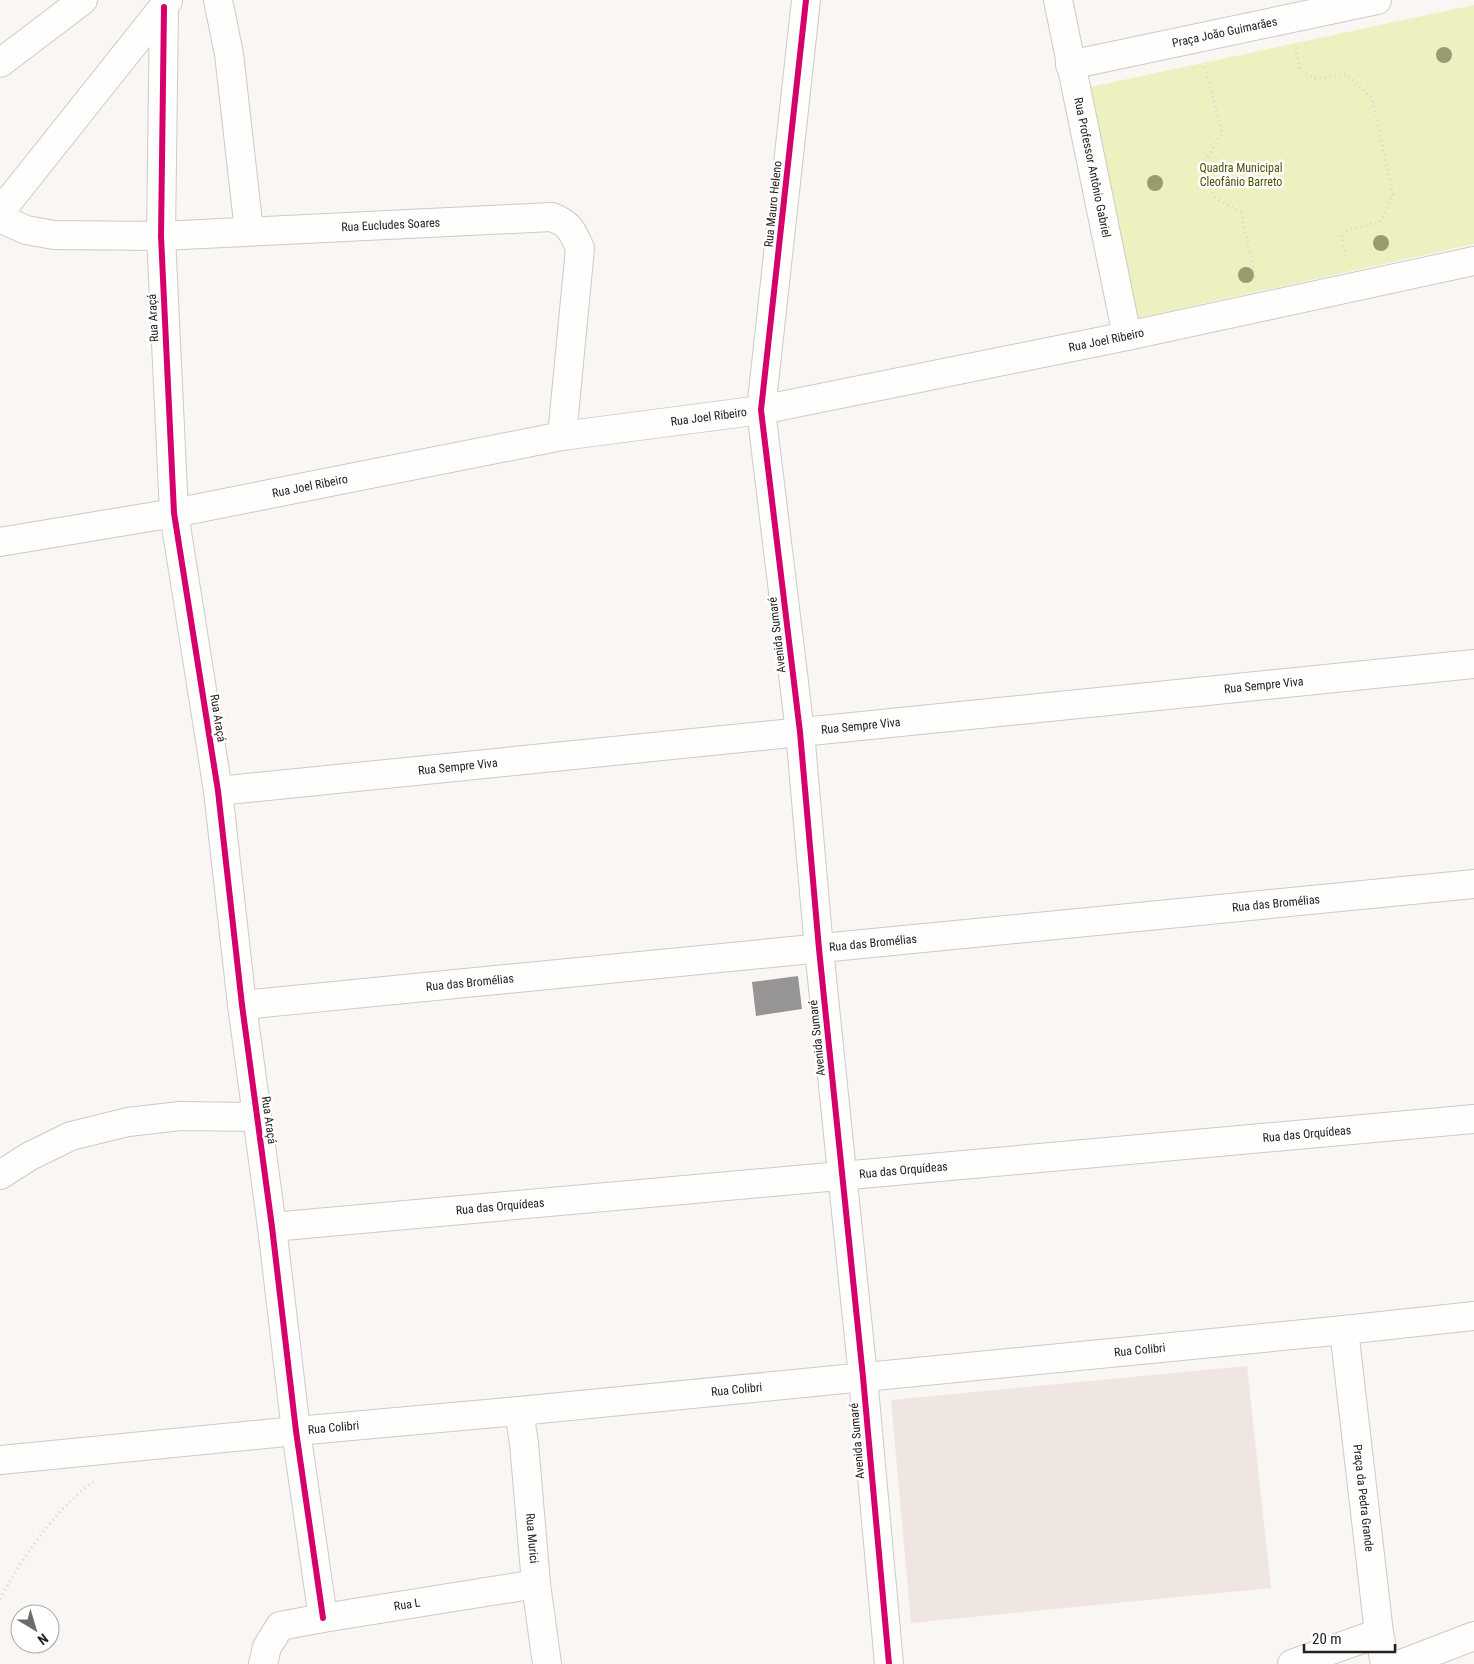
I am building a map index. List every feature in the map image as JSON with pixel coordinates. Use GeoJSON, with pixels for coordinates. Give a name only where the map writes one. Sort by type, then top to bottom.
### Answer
{"type":"FeatureCollection","features":[{"type":"Feature","properties":{"kind":"street"},"geometry":{"type":"LineString","coordinates":[[0,63],[83,0]]}},
{"type":"Feature","properties":{"kind":"street"},"geometry":{"type":"LineString","coordinates":[[218,0],[229,54],[248,231]]}},
{"type":"Feature","properties":{"kind":"street","name":"Rua Mauro Heleno"},"geometry":{"type":"LineString","coordinates":[[761,410],[806,0]]}},
{"type":"Feature","properties":{"kind":"street","name":"Rua Professor Antônio Gabriel"},"geometry":{"type":"LineString","coordinates":[[1058,0],[1070,66],[1127,336]]}},
{"type":"Feature","properties":{"kind":"street","name":"Praça João Guimarães"},"geometry":{"type":"LineString","coordinates":[[1070,66],[1377,0]]}},
{"type":"Feature","properties":{"kind":"street"},"geometry":{"type":"LineString","coordinates":[[0,212],[167,3]]}},
{"type":"Feature","properties":{"kind":"street","name":"Rua Araçá"},"geometry":{"type":"LineString","coordinates":[[167,3],[161,236],[174,513],[218,791],[242,1005],[272,1227],[296,1431],[322,1618]]}},
{"type":"Feature","properties":{"kind":"street","name":"Rua Eucludes Soares"},"geometry":{"type":"LineString","coordinates":[[0,218],[26,230],[54,235],[161,236],[552,217],[564,221],[571,228],[580,248],[562,436]]}},
{"type":"Feature","properties":{"kind":"street","name":"Rua Joel Ribeiro"},"geometry":{"type":"LineString","coordinates":[[0,542],[174,513],[562,436],[761,410],[1127,336],[1474,262]]}},
{"type":"Feature","properties":{"kind":"street","name":"Avenida Sumaré"},"geometry":{"type":"LineString","coordinates":[[761,410],[800,732],[819,949],[863,1377],[889,1664]]}},
{"type":"Feature","properties":{"kind":"street","name":"Rua Sempre Viva"},"geometry":{"type":"LineString","coordinates":[[218,791],[1474,664]]}},
{"type":"Feature","properties":{"kind":"street","name":"Rua das Bromélias"},"geometry":{"type":"LineString","coordinates":[[242,1005],[1474,884]]}},
{"type":"Feature","properties":{"kind":"street"},"geometry":{"type":"LineString","coordinates":[[0,1175],[30,1156],[71,1136],[128,1122],[180,1116],[257,1117]]}},
{"type":"Feature","properties":{"kind":"street","name":"Rua das Orquídeas"},"geometry":{"type":"LineString","coordinates":[[272,1227],[1474,1118]]}},
{"type":"Feature","properties":{"kind":"street","name":"Rua Colibri"},"geometry":{"type":"LineString","coordinates":[[0,1460],[519,1411],[1474,1316]]}},
{"type":"Feature","properties":{"kind":"street","name":"Praça da Pedra Grande"},"geometry":{"type":"LineString","coordinates":[[1344,1330],[1379,1634],[1385,1664]]}},
{"type":"Feature","properties":{"kind":"street","name":"Rua Murici"},"geometry":{"type":"LineString","coordinates":[[519,1411],[524,1443],[536,1584],[547,1664]]}},
{"type":"Feature","properties":{"kind":"street","name":"Rua L"},"geometry":{"type":"LineString","coordinates":[[263,1664],[267,1648],[280,1626],[536,1584]]}},
{"type":"Feature","properties":{"kind":"street"},"geometry":{"type":"LineString","coordinates":[[1292,1664],[1379,1634]]}},
{"type":"Feature","properties":{"kind":"street"},"geometry":{"type":"LineString","coordinates":[[1401,1664],[1474,1636]]}},
{"type":"Feature","properties":{"kind":"path"},"geometry":{"type":"LineString","coordinates":[[1277,22],[1295,43],[1300,71],[1316,79],[1346,74],[1372,98],[1393,194],[1380,222],[1341,232],[1348,272],[1336,292]]}},
{"type":"Feature","properties":{"kind":"path"},"geometry":{"type":"LineString","coordinates":[[1212,35],[1204,63],[1222,134],[1203,164],[1214,197],[1241,213],[1259,292],[1275,304]]}},
{"type":"Feature","properties":{"kind":"path"},"geometry":{"type":"LineString","coordinates":[[0,1598],[12,1575],[52,1519],[85,1488],[99,1478]]}},
{"type":"Feature","properties":{"kind":"shaded area"},"geometry":{"type":"Polygon","coordinates":[[[1247,1366],[1271,1588],[911,1623],[891,1400],[1247,1366]]]}},
{"type":"Feature","properties":{"kind":"green space","name":"Quadra Municipal Cleofânio Barreto"},"geometry":{"type":"Polygon","coordinates":[[[1474,5],[1474,244],[1138,318],[1090,87],[1474,5]]]}},
{"type":"Feature","properties":{"kind":"building"},"geometry":{"type":"Polygon","coordinates":[[[798,976],[802,1009],[756,1016],[752,982],[798,976]]]}},
{"type":"Feature","properties":{"kind":"cycle path"},"geometry":{"type":"LineString","coordinates":[[806,0],[761,410],[800,732],[819,949],[863,1377],[889,1664]]}},
{"type":"Feature","properties":{"kind":"cycle path"},"geometry":{"type":"LineString","coordinates":[[164,7],[161,236],[174,513],[218,791],[242,1005],[272,1227],[296,1431],[323,1618]]}}]}
